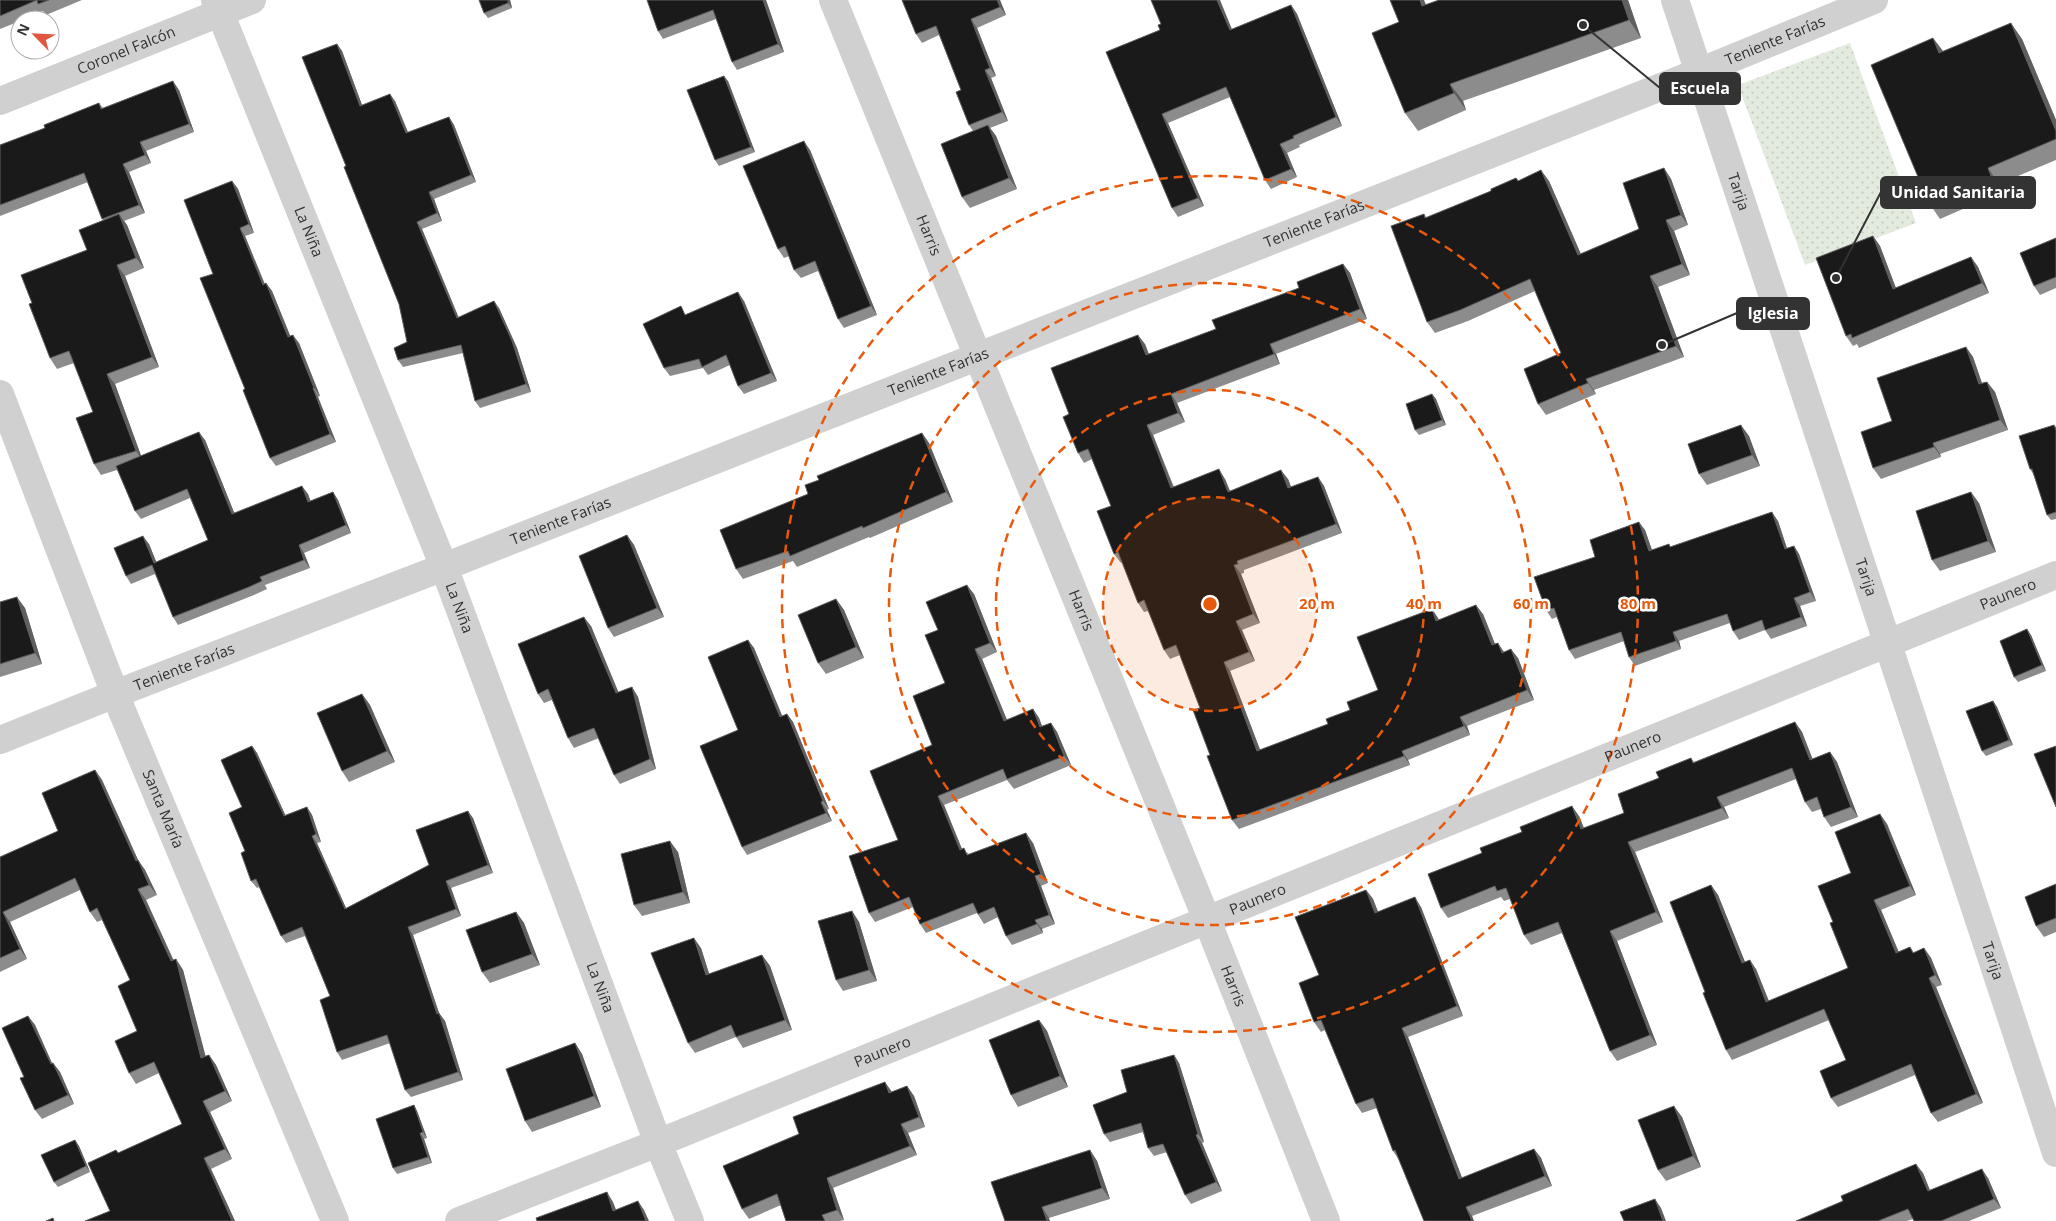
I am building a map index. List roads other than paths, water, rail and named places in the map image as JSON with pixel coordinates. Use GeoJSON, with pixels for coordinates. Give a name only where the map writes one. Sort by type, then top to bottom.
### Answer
{"type":"FeatureCollection","features":[{"type":"Feature","properties":{"kind":"street","name":"Coronel Falcón"},"geometry":{"type":"LineString","coordinates":[[0,101],[218,6],[252,0]]}},
{"type":"Feature","properties":{"kind":"street","name":"Harris"},"geometry":{"type":"LineString","coordinates":[[833,0],[976,356],[1207,920],[1326,1221]]}},
{"type":"Feature","properties":{"kind":"street","name":"Tarija"},"geometry":{"type":"LineString","coordinates":[[1675,0],[2056,1153]]}},
{"type":"Feature","properties":{"kind":"street","name":"Teniente Farías"},"geometry":{"type":"LineString","coordinates":[[0,740],[1699,72],[1874,0]]}},
{"type":"Feature","properties":{"kind":"street","name":"La Niña"},"geometry":{"type":"LineString","coordinates":[[218,6],[444,567],[658,1143],[690,1221]]}},
{"type":"Feature","properties":{"kind":"street","name":"Santa María"},"geometry":{"type":"LineString","coordinates":[[0,394],[115,694],[335,1221]]}},
{"type":"Feature","properties":{"kind":"street","name":"Paunero"},"geometry":{"type":"LineString","coordinates":[[459,1221],[658,1143],[2056,575]]}},
{"type":"Feature","properties":{"kind":"place","name":"Escuela"},"geometry":{"type":"Point","coordinates":[1583,25]}},
{"type":"Feature","properties":{"kind":"place","name":"Unidad Sanitaria"},"geometry":{"type":"Point","coordinates":[1836,278]}},
{"type":"Feature","properties":{"kind":"place","name":"Iglesia"},"geometry":{"type":"Point","coordinates":[1662,345]}}]}
